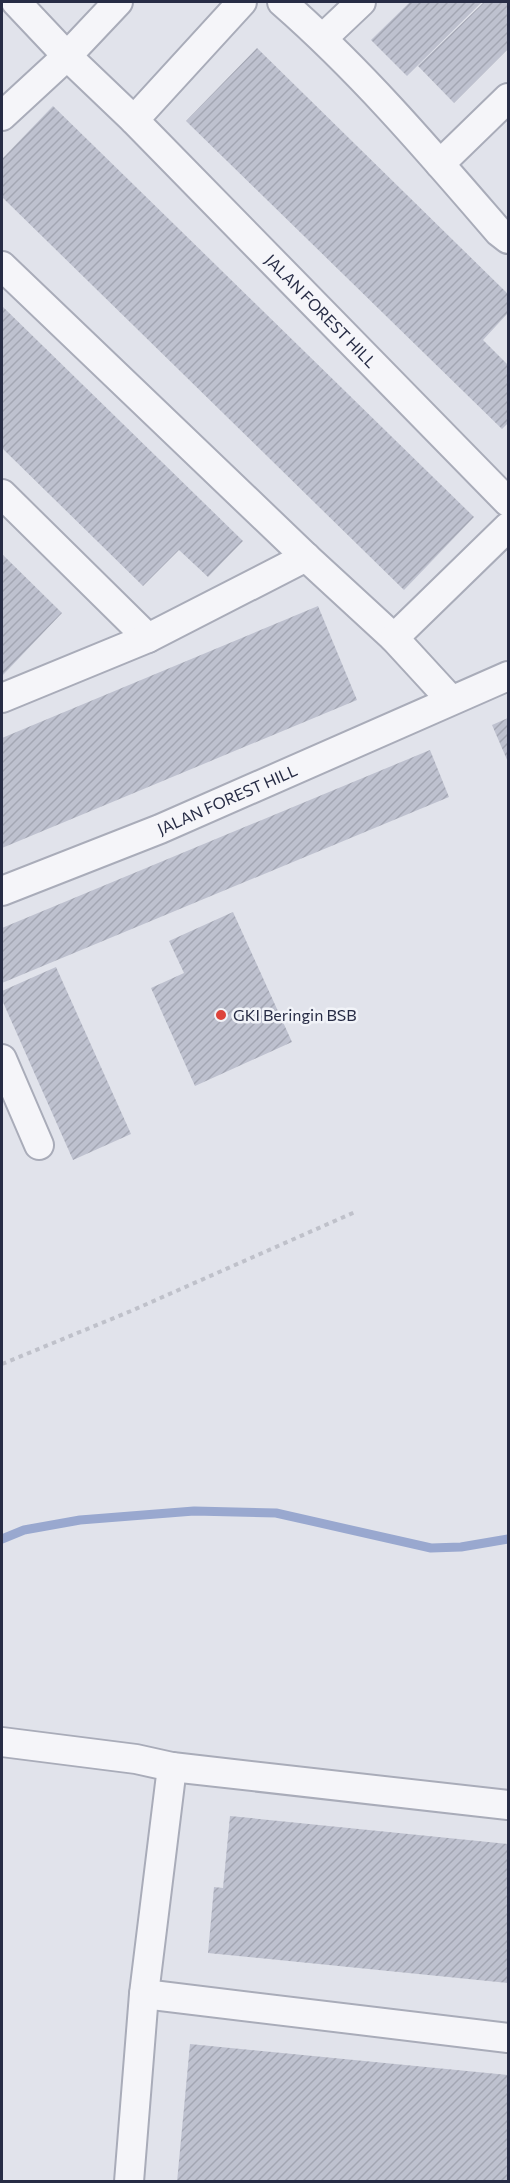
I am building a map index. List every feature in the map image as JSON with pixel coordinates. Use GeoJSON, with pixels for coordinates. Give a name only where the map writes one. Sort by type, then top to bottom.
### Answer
{"type":"FeatureCollection","features":[{"type":"Feature","properties":{"kind":"street","name":"JALAN FOREST HILL"},"geometry":{"type":"LineString","coordinates":[[16,2],[508,502]]}},
{"type":"Feature","properties":{"kind":"street"},"geometry":{"type":"LineString","coordinates":[[2,116],[67,56],[118,2]]}},
{"type":"Feature","properties":{"kind":"street"},"geometry":{"type":"LineString","coordinates":[[134,120],[242,2]]}},
{"type":"Feature","properties":{"kind":"street"},"geometry":{"type":"LineString","coordinates":[[282,2],[323,38],[440,164],[499,232],[508,239]]}},
{"type":"Feature","properties":{"kind":"street"},"geometry":{"type":"LineString","coordinates":[[323,38],[361,2]]}},
{"type":"Feature","properties":{"kind":"street"},"geometry":{"type":"LineString","coordinates":[[440,164],[508,99]]}},
{"type":"Feature","properties":{"kind":"street"},"geometry":{"type":"LineString","coordinates":[[2,266],[306,557],[394,638],[451,700]]}},
{"type":"Feature","properties":{"kind":"street"},"geometry":{"type":"LineString","coordinates":[[2,494],[148,638]]}},
{"type":"Feature","properties":{"kind":"street"},"geometry":{"type":"LineString","coordinates":[[394,638],[508,527]]}},
{"type":"Feature","properties":{"kind":"street"},"geometry":{"type":"LineString","coordinates":[[2,698],[148,638],[306,557]]}},
{"type":"Feature","properties":{"kind":"street","name":"JALAN FOREST HILL"},"geometry":{"type":"LineString","coordinates":[[2,891],[160,829],[508,676]]}},
{"type":"Feature","properties":{"kind":"street"},"geometry":{"type":"LineString","coordinates":[[2,1059],[39,1145]]}},
{"type":"Feature","properties":{"kind":"street"},"geometry":{"type":"LineString","coordinates":[[2,1742],[136,1759],[172,1767],[508,1805]]}},
{"type":"Feature","properties":{"kind":"street"},"geometry":{"type":"LineString","coordinates":[[129,2181],[144,1994],[172,1767]]}},
{"type":"Feature","properties":{"kind":"street"},"geometry":{"type":"LineString","coordinates":[[144,1994],[508,2038]]}},
{"type":"Feature","properties":{"kind":"path"},"geometry":{"type":"LineString","coordinates":[[2,1364],[131,1311],[355,1212]]}},
{"type":"Feature","properties":{"kind":"building"},"geometry":{"type":"Polygon","coordinates":[[[410,2],[482,2],[407,76],[371,40],[410,2]]]}},
{"type":"Feature","properties":{"kind":"building"},"geometry":{"type":"Polygon","coordinates":[[[484,2],[508,2],[508,49],[454,103],[418,66],[484,2]]]}},
{"type":"Feature","properties":{"kind":"building"},"geometry":{"type":"Polygon","coordinates":[[[257,48],[508,294],[508,313],[483,340],[508,365],[508,423],[502,429],[186,121],[257,48]]]}},
{"type":"Feature","properties":{"kind":"building"},"geometry":{"type":"Polygon","coordinates":[[[53,106],[474,517],[404,590],[2,197],[2,159],[53,106]]]}},
{"type":"Feature","properties":{"kind":"building"},"geometry":{"type":"Polygon","coordinates":[[[2,306],[243,541],[208,577],[179,550],[143,586],[2,448],[2,306]]]}},
{"type":"Feature","properties":{"kind":"building"},"geometry":{"type":"Polygon","coordinates":[[[2,554],[62,613],[2,676],[2,554]]]}},
{"type":"Feature","properties":{"kind":"building"},"geometry":{"type":"Polygon","coordinates":[[[318,606],[357,700],[2,848],[2,738],[318,606]]]}},
{"type":"Feature","properties":{"kind":"building"},"geometry":{"type":"Polygon","coordinates":[[[508,718],[508,762],[492,725],[508,718]]]}},
{"type":"Feature","properties":{"kind":"building"},"geometry":{"type":"Polygon","coordinates":[[[430,750],[449,797],[2,983],[2,928],[430,750]]]}},
{"type":"Feature","properties":{"kind":"building","name":"GKI Beringin BSB"},"geometry":{"type":"Polygon","coordinates":[[[233,912],[292,1042],[195,1086],[151,988],[184,973],[169,941],[233,912]]]}},
{"type":"Feature","properties":{"kind":"building"},"geometry":{"type":"Polygon","coordinates":[[[56,967],[131,1134],[73,1160],[2,1000],[2,991],[56,967]]]}},
{"type":"Feature","properties":{"kind":"building"},"geometry":{"type":"Polygon","coordinates":[[[230,1816],[508,1844],[508,1983],[208,1953],[214,1887],[223,1888],[230,1816]]]}},
{"type":"Feature","properties":{"kind":"building"},"geometry":{"type":"Polygon","coordinates":[[[190,2044],[508,2075],[508,2182],[177,2182],[190,2044]]]}},
{"type":"Feature","properties":{"kind":"waterway"},"geometry":{"type":"LineString","coordinates":[[2,1539],[24,1530],[80,1520],[194,1511],[276,1513],[431,1548],[461,1547],[508,1539]]}},
{"type":"Feature","properties":{"kind":"place","name":"GKI Beringin BSB"},"geometry":{"type":"Point","coordinates":[221,1015]}}]}
